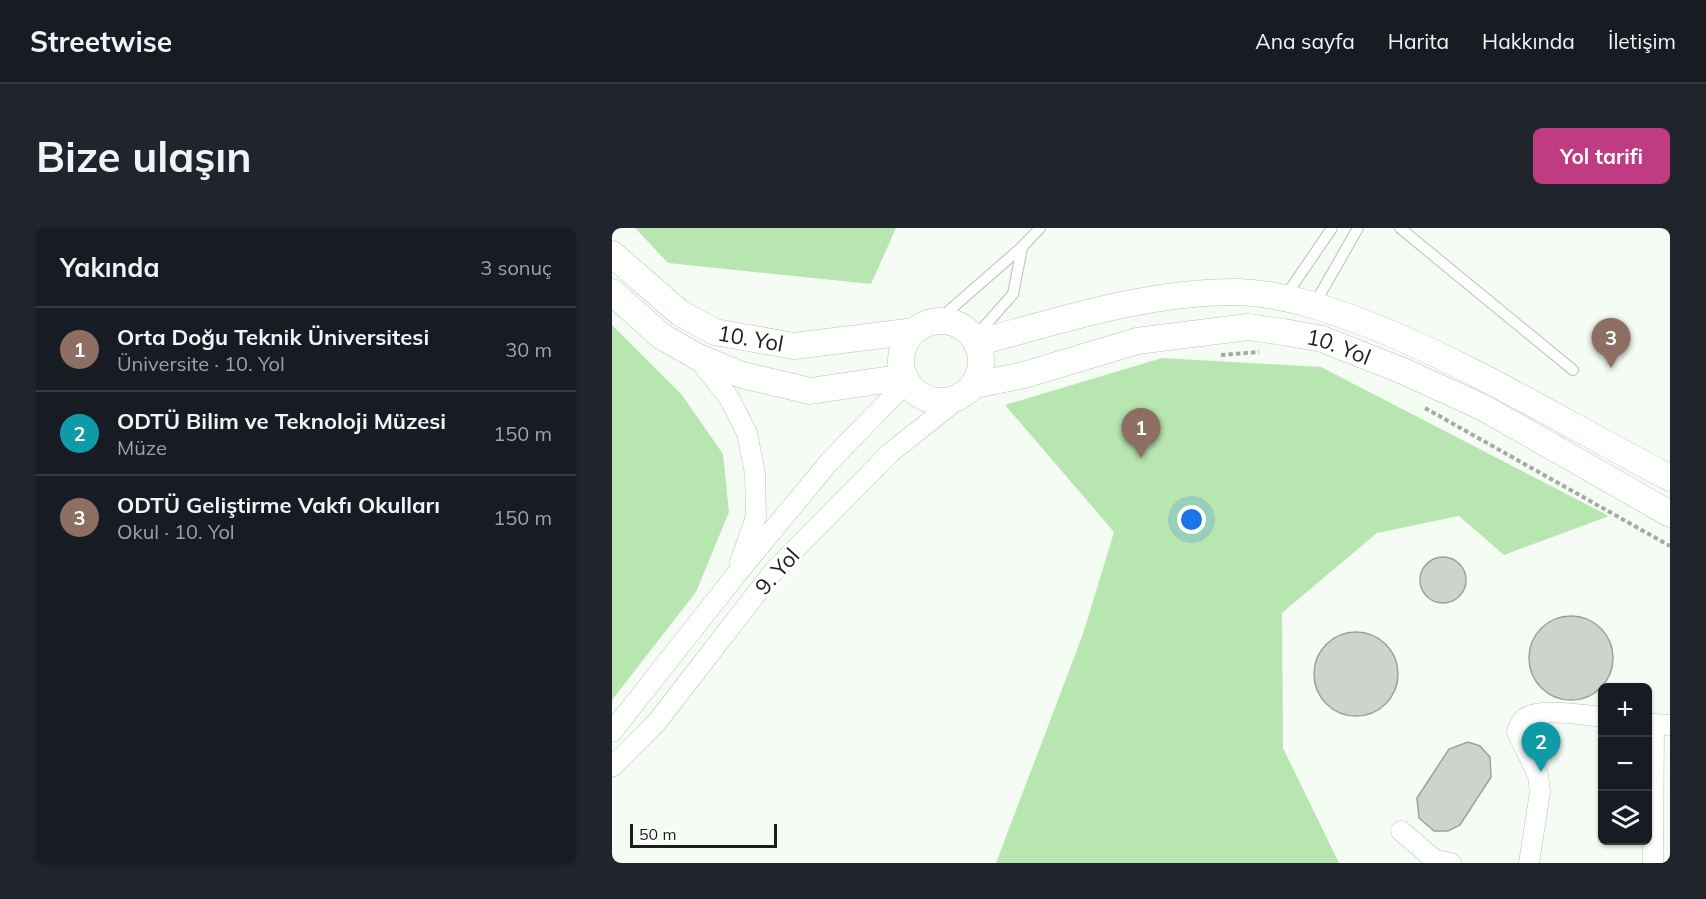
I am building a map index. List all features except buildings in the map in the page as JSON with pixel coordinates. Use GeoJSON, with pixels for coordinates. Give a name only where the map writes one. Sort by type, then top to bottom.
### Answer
{"type":"FeatureCollection","features":[{"type":"Feature","properties":{"kind":"street","name":"10. Yol"},"geometry":{"type":"LineString","coordinates":[[612,254],[680,313],[715,332],[794,346],[925,327],[957,325],[975,340],[1106,308],[1175,296],[1239,292],[1284,297],[1314,305],[1420,346],[1503,387],[1670,478]]}},
{"type":"Feature","properties":{"kind":"street","name":"10. Yol"},"geometry":{"type":"LineString","coordinates":[[612,292],[661,336],[696,357],[742,375],[810,391],[906,379],[926,398],[951,400],[968,390],[1137,341],[1248,327],[1322,339],[1404,371],[1484,408],[1670,514]]}},
{"type":"Feature","properties":{"kind":"street"},"geometry":{"type":"LineString","coordinates":[[906,379],[903,353],[925,327]]}},
{"type":"Feature","properties":{"kind":"street"},"geometry":{"type":"LineString","coordinates":[[968,390],[981,364],[975,340]]}},
{"type":"Feature","properties":{"kind":"street","name":"9. Yol"},"geometry":{"type":"LineString","coordinates":[[696,357],[729,398],[747,433],[753,463],[756,517],[735,576]]}},
{"type":"Feature","properties":{"kind":"street","name":"9. Yol"},"geometry":{"type":"LineString","coordinates":[[612,732],[735,576],[830,461],[906,379]]}},
{"type":"Feature","properties":{"kind":"street","name":"9. Yol"},"geometry":{"type":"LineString","coordinates":[[612,767],[657,722],[773,572],[890,453],[968,390]]}},
{"type":"Feature","properties":{"kind":"street"},"geometry":{"type":"LineString","coordinates":[[1529,863],[1540,792],[1538,775],[1517,732],[1520,724],[1527,716],[1540,713],[1598,717]]}},
{"type":"Feature","properties":{"kind":"street"},"geometry":{"type":"LineString","coordinates":[[1653,863],[1657,724]]}},
{"type":"Feature","properties":{"kind":"street"},"geometry":{"type":"LineString","coordinates":[[1401,831],[1435,860],[1451,863]]}},
{"type":"Feature","properties":{"kind":"lane"},"geometry":{"type":"LineString","coordinates":[[925,327],[1022,247],[1040,228]]}},
{"type":"Feature","properties":{"kind":"lane"},"geometry":{"type":"LineString","coordinates":[[1284,297],[1332,228]]}},
{"type":"Feature","properties":{"kind":"lane"},"geometry":{"type":"LineString","coordinates":[[1314,305],[1358,228]]}},
{"type":"Feature","properties":{"kind":"lane"},"geometry":{"type":"LineString","coordinates":[[1400,228],[1573,370]]}},
{"type":"Feature","properties":{"kind":"lane"},"geometry":{"type":"LineString","coordinates":[[975,340],[1013,294],[1022,247]]}},
{"type":"Feature","properties":{"kind":"path"},"geometry":{"type":"LineString","coordinates":[[1195,334],[1212,356],[1263,352]]}},
{"type":"Feature","properties":{"kind":"path"},"geometry":{"type":"LineString","coordinates":[[1422,406],[1670,546]]}},
{"type":"Feature","properties":{"kind":"green space"},"geometry":{"type":"Polygon","coordinates":[[[635,228],[896,228],[871,284],[668,263],[635,228]]]}},
{"type":"Feature","properties":{"kind":"green space"},"geometry":{"type":"Polygon","coordinates":[[[612,325],[682,395],[723,454],[729,512],[696,592],[612,700],[612,325]]]}},
{"type":"Feature","properties":{"kind":"green space"},"geometry":{"type":"Polygon","coordinates":[[[1162,358],[1321,367],[1609,516],[1504,555],[1459,516],[1377,533],[1282,613],[1283,748],[1339,863],[996,863],[1083,634],[1114,532],[1005,405],[1162,358]]]}},
{"type":"Feature","properties":{"kind":"place","name":"ODTÜ Geliştirme Vakfı Okulları"},"geometry":{"type":"Point","coordinates":[1611,368]}},
{"type":"Feature","properties":{"kind":"place","name":"Orta Doğu Teknik Üniversitesi"},"geometry":{"type":"Point","coordinates":[1141,458]}},
{"type":"Feature","properties":{"kind":"place","name":"ODTÜ Bilim ve Teknoloji Müzesi"},"geometry":{"type":"Point","coordinates":[1541,772]}}]}
